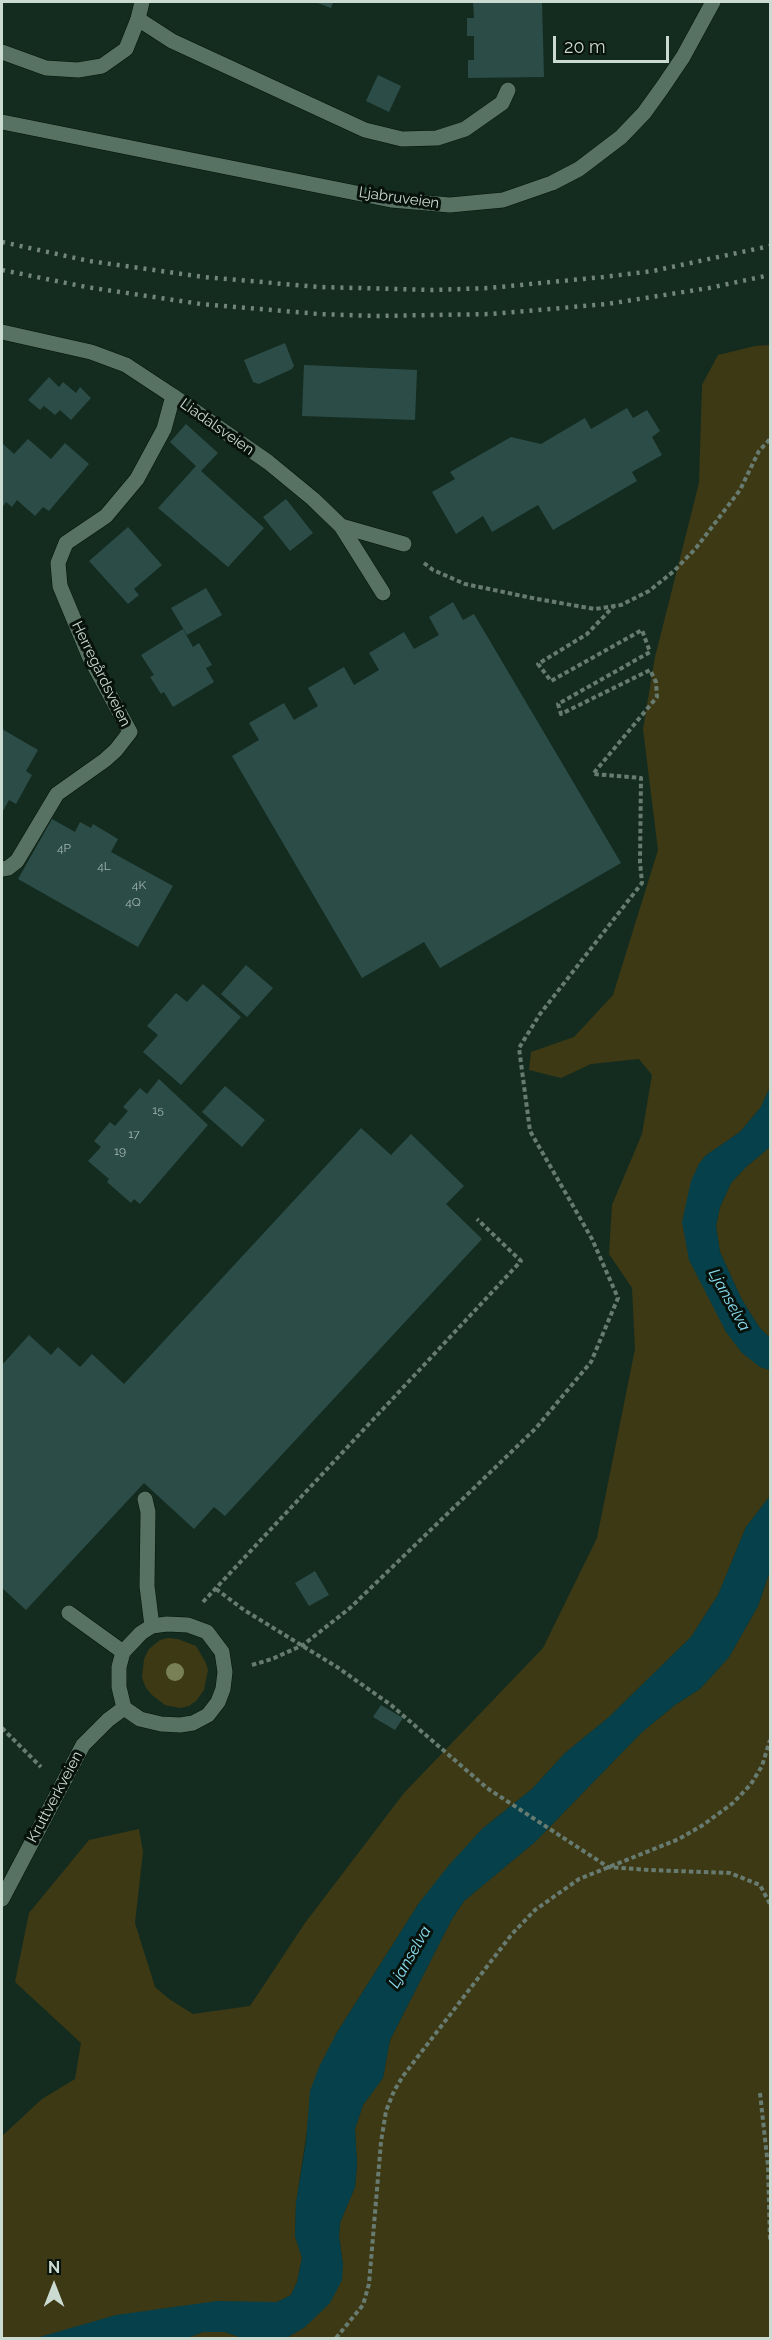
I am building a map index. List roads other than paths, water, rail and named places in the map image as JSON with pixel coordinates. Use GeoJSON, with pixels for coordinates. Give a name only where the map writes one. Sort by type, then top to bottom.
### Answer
{"type":"FeatureCollection","features":[{"type":"Feature","properties":{"kind":"street"},"geometry":{"type":"LineString","coordinates":[[2,52],[46,68],[78,70],[102,66],[126,50],[142,2]]}},
{"type":"Feature","properties":{"kind":"street","name":"Ljabruveien"},"geometry":{"type":"LineString","coordinates":[[2,122],[391,200],[450,205],[504,200],[552,183],[579,169],[621,137],[644,113],[662,88],[683,57],[713,2]]}},
{"type":"Feature","properties":{"kind":"street"},"geometry":{"type":"LineString","coordinates":[[138,19],[172,41],[365,130],[402,139],[437,138],[465,129],[501,103],[508,90]]}},
{"type":"Feature","properties":{"kind":"street","name":"Liadalsveien"},"geometry":{"type":"LineString","coordinates":[[2,332],[100,356],[126,365],[173,396],[268,462],[313,499],[341,526],[383,593]]}},
{"type":"Feature","properties":{"kind":"street","name":"Herregårdsveien"},"geometry":{"type":"LineString","coordinates":[[2,868],[8,868],[16,861],[57,794],[105,760],[130,732],[90,658],[60,586],[58,563],[66,543],[106,516],[137,479],[164,429],[173,396]]}},
{"type":"Feature","properties":{"kind":"street"},"geometry":{"type":"LineString","coordinates":[[341,526],[404,544]]}},
{"type":"Feature","properties":{"kind":"street"},"geometry":{"type":"LineString","coordinates":[[145,1500],[148,1512],[148,1597],[152,1626]]}},
{"type":"Feature","properties":{"kind":"street"},"geometry":{"type":"LineString","coordinates":[[69,1613],[123,1652]]}},
{"type":"Feature","properties":{"kind":"street"},"geometry":{"type":"LineString","coordinates":[[188,1625],[207,1632],[222,1652],[225,1672],[223,1689],[218,1702],[208,1715],[193,1723],[161,1724],[140,1719],[124,1708],[119,1687],[119,1667],[123,1652],[141,1633],[152,1626],[188,1625]]}},
{"type":"Feature","properties":{"kind":"street","name":"Kruttverkveien"},"geometry":{"type":"LineString","coordinates":[[2,1899],[83,1745],[108,1720],[124,1708]]}},
{"type":"Feature","properties":{"kind":"water","name":"Ljanselva"},"geometry":{"type":"Polygon","coordinates":[[[770,1087],[770,1147],[731,1183],[720,1207],[716,1226],[720,1252],[741,1298],[759,1327],[770,1338],[770,1370],[760,1367],[742,1353],[726,1332],[689,1260],[682,1222],[691,1181],[699,1164],[705,1156],[740,1132],[761,1107],[770,1087]]]}},
{"type":"Feature","properties":{"kind":"water","name":"Ljanselva"},"geometry":{"type":"Polygon","coordinates":[[[770,1496],[770,1571],[758,1606],[729,1657],[700,1689],[675,1705],[642,1732],[535,1842],[464,1901],[452,1919],[390,2040],[383,2078],[363,2105],[355,2129],[357,2164],[355,2187],[340,2223],[342,2280],[330,2303],[305,2327],[286,2338],[242,2338],[225,2332],[203,2332],[187,2338],[36,2338],[116,2315],[217,2301],[277,2302],[291,2295],[297,2282],[302,2258],[295,2236],[296,2203],[306,2142],[310,2091],[336,2034],[419,1903],[449,1865],[482,1829],[532,1789],[565,1753],[609,1717],[691,1637],[718,1595],[746,1527],[770,1496]]]}},
{"type":"Feature","properties":{"kind":"railway"},"geometry":{"type":"LineString","coordinates":[[2,242],[89,261],[204,277],[319,287],[433,290],[489,288],[653,271],[770,246]]}},
{"type":"Feature","properties":{"kind":"railway"},"geometry":{"type":"LineString","coordinates":[[2,270],[86,287],[201,304],[318,314],[376,316],[492,314],[607,304],[709,288],[770,275]]}}]}
